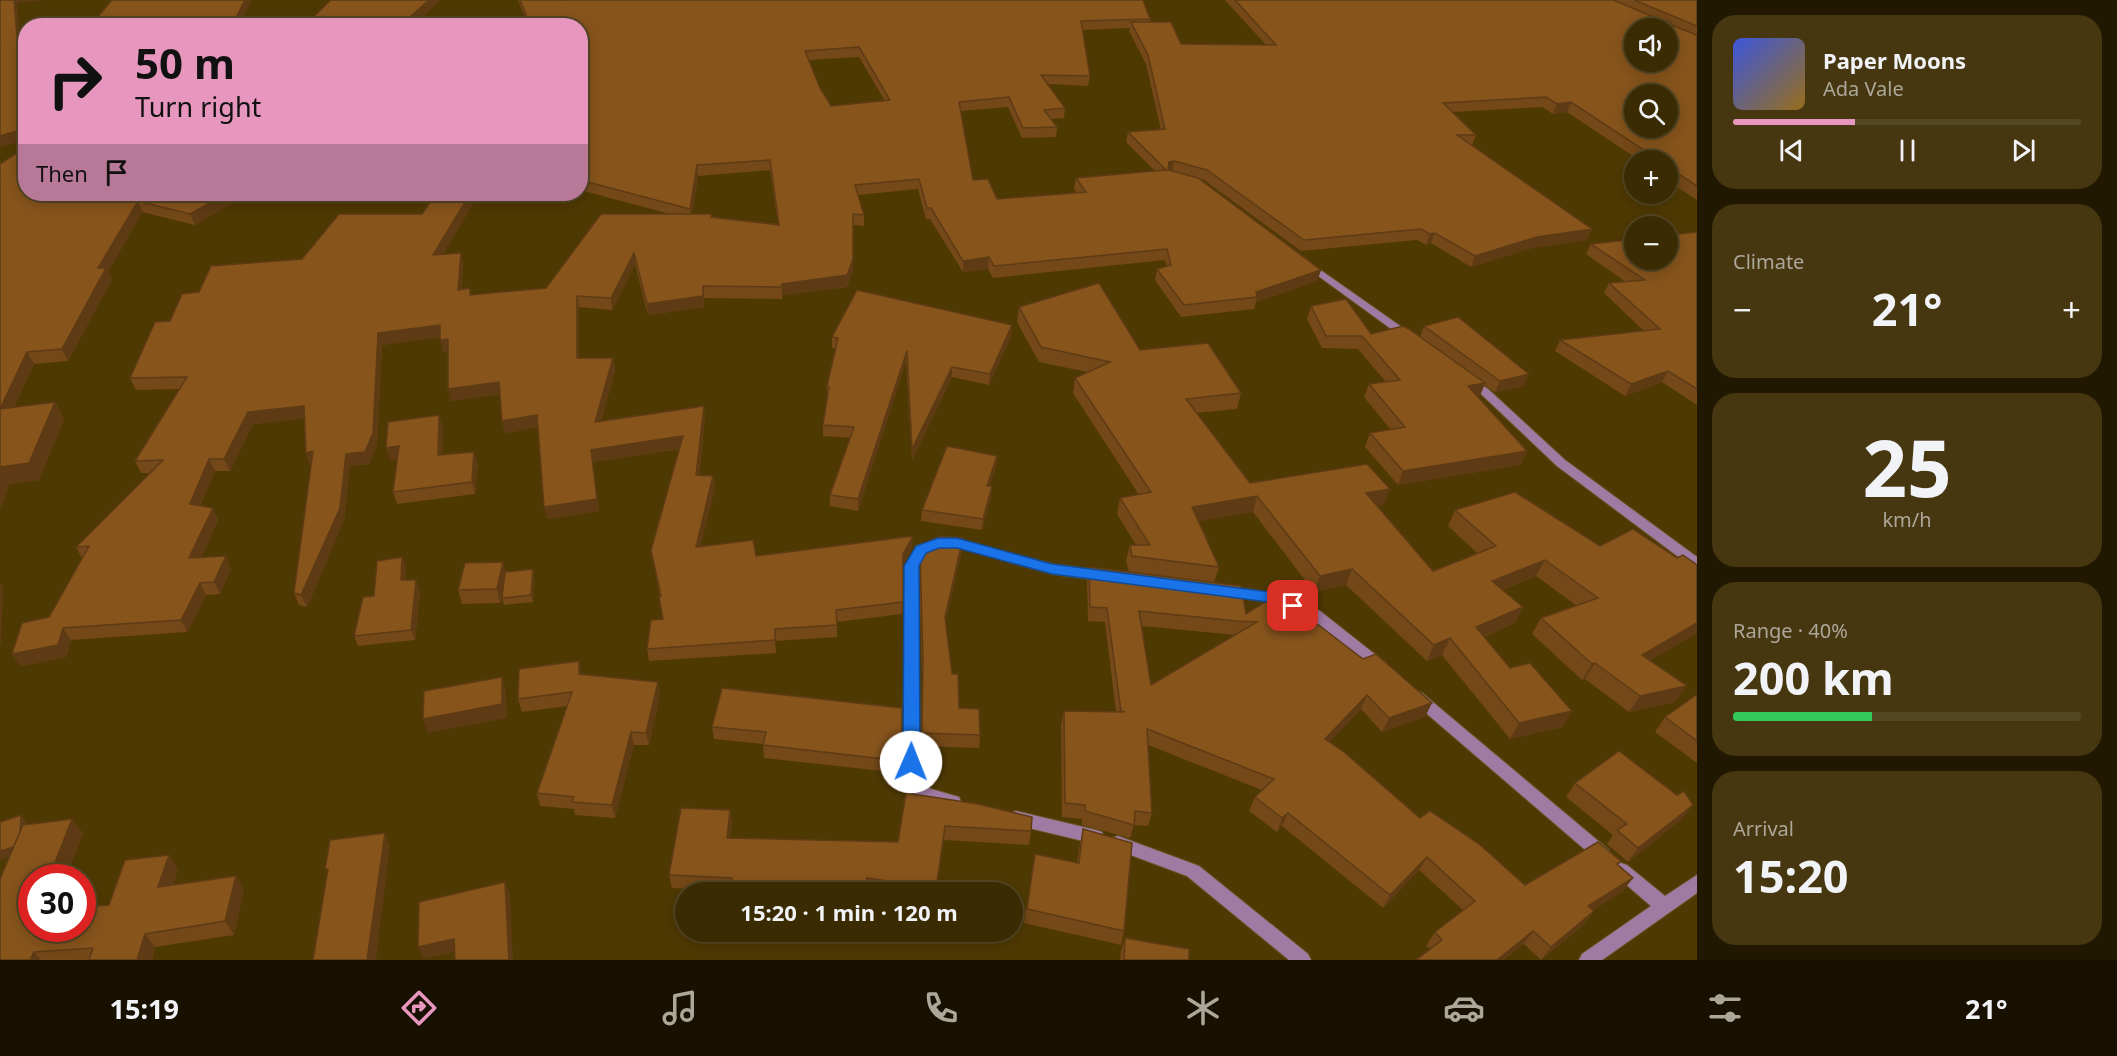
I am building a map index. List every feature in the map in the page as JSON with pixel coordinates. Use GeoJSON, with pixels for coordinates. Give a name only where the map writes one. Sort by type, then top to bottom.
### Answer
{"type":"FeatureCollection","features":[{"type":"Feature","properties":{"kind":"street"},"geometry":{"type":"LineString","coordinates":[[1295,254],[1422,346]]}},
{"type":"Feature","properties":{"kind":"street"},"geometry":{"type":"LineString","coordinates":[[1458,372],[1485,391],[1561,463],[1697,564]]}},
{"type":"Feature","properties":{"kind":"street"},"geometry":{"type":"LineString","coordinates":[[966,806],[926,794],[915,785],[911,762],[912,566],[921,549],[938,543],[957,543],[1052,569],[1121,578]]}},
{"type":"Feature","properties":{"kind":"street"},"geometry":{"type":"LineString","coordinates":[[1213,590],[1270,597],[1315,615],[1349,639],[1664,906]]}},
{"type":"Feature","properties":{"kind":"street"},"geometry":{"type":"LineString","coordinates":[[1001,814],[1117,843],[1193,871],[1302,960]]}},
{"type":"Feature","properties":{"kind":"street"},"geometry":{"type":"LineString","coordinates":[[1588,960],[1697,882]]}},
{"type":"Feature","properties":{"kind":"building"},"geometry":{"type":"Polygon","coordinates":[[[0,0],[14,0],[18,47],[18,130],[0,136],[0,0]]]}},
{"type":"Feature","properties":{"kind":"building"},"geometry":{"type":"Polygon","coordinates":[[[112,0],[245,0],[236,18],[97,18],[112,0]]]}},
{"type":"Feature","properties":{"kind":"building"},"geometry":{"type":"Polygon","coordinates":[[[331,0],[429,0],[409,18],[312,18],[331,0]]]}},
{"type":"Feature","properties":{"kind":"building"},"geometry":{"type":"Polygon","coordinates":[[[520,0],[1143,0],[1150,19],[1081,21],[1090,76],[1041,75],[1065,108],[1044,110],[1057,127],[1023,128],[1009,97],[959,102],[973,180],[988,179],[997,199],[1086,192],[1076,178],[1166,170],[1128,132],[1165,129],[1148,55],[1131,22],[1171,22],[1181,44],[1276,45],[1235,0],[1613,0],[1656,18],[1624,18],[1624,72],[1678,72],[1678,28],[1697,35],[1697,186],[1678,174],[1678,150],[1644,150],[1626,138],[1678,138],[1678,84],[1624,84],[1624,137],[1571,102],[1557,104],[1546,97],[1443,103],[1476,135],[1457,135],[1592,229],[1537,237],[1475,256],[1435,233],[1430,234],[1421,229],[1304,240],[1207,170],[1174,161],[1169,162],[1168,170],[1198,178],[1321,270],[1256,292],[1257,297],[1184,305],[1157,269],[1171,265],[1167,249],[994,266],[989,257],[963,261],[931,208],[927,208],[919,179],[855,185],[864,215],[853,214],[853,259],[847,275],[782,284],[781,287],[703,286],[703,296],[647,304],[634,253],[611,298],[577,296],[577,358],[613,358],[595,422],[704,406],[696,475],[713,476],[696,547],[753,540],[756,556],[913,536],[903,554],[903,602],[836,610],[837,625],[775,629],[775,640],[647,649],[651,620],[663,619],[659,597],[661,596],[651,550],[683,436],[591,450],[597,499],[544,507],[537,415],[502,421],[499,382],[448,389],[448,339],[440,340],[440,325],[378,333],[373,433],[365,452],[346,454],[340,508],[301,595],[294,593],[313,451],[306,453],[304,406],[248,412],[224,459],[209,459],[190,504],[213,508],[189,558],[226,556],[214,582],[200,583],[181,620],[63,628],[58,645],[12,654],[22,623],[49,617],[89,546],[76,547],[163,460],[135,461],[187,377],[130,378],[155,322],[170,321],[182,294],[199,292],[211,266],[302,259],[339,214],[422,214],[431,201],[466,201],[433,255],[461,253],[458,290],[470,288],[470,295],[546,288],[601,214],[712,214],[711,217],[779,225],[770,160],[697,165],[690,209],[588,182],[588,18],[527,18],[520,0]],[[859,47],[805,51],[820,88],[831,106],[890,100],[859,47]]]}},
{"type":"Feature","properties":{"kind":"building"},"geometry":{"type":"Polygon","coordinates":[[[1634,0],[1697,0],[1697,26],[1634,0]]]}},
{"type":"Feature","properties":{"kind":"building"},"geometry":{"type":"Polygon","coordinates":[[[18,152],[18,201],[138,201],[98,268],[106,268],[62,349],[27,352],[0,409],[0,164],[18,152]]]}},
{"type":"Feature","properties":{"kind":"building"},"geometry":{"type":"Polygon","coordinates":[[[138,201],[213,201],[190,214],[138,201]]]}},
{"type":"Feature","properties":{"kind":"building"},"geometry":{"type":"Polygon","coordinates":[[[1697,232],[1697,389],[1668,371],[1631,384],[1560,340],[1660,329],[1609,283],[1645,280],[1630,270],[1678,270],[1678,234],[1697,232]]]}},
{"type":"Feature","properties":{"kind":"building"},"geometry":{"type":"Polygon","coordinates":[[[1624,240],[1624,266],[1591,244],[1624,240]]]}},
{"type":"Feature","properties":{"kind":"building"},"geometry":{"type":"Polygon","coordinates":[[[1099,283],[1140,350],[1208,343],[1241,393],[1186,399],[1250,483],[1367,464],[1390,489],[1366,493],[1433,571],[1496,546],[1455,510],[1515,492],[1600,546],[1633,529],[1677,558],[1683,555],[1697,565],[1697,623],[1642,655],[1687,686],[1640,696],[1595,663],[1592,664],[1541,618],[1598,598],[1545,560],[1492,581],[1523,607],[1476,627],[1510,668],[1530,663],[1572,711],[1519,723],[1450,638],[1434,645],[1352,569],[1320,576],[1257,496],[1192,507],[1219,567],[1132,556],[1130,545],[1150,545],[1120,498],[1151,492],[1075,378],[1110,362],[1041,347],[1019,307],[1099,283]]]}},
{"type":"Feature","properties":{"kind":"building"},"geometry":{"type":"Polygon","coordinates":[[[857,290],[1012,325],[990,374],[952,367],[912,449],[907,351],[858,499],[830,495],[854,427],[823,425],[829,387],[827,386],[838,338],[832,337],[857,290]]]}},
{"type":"Feature","properties":{"kind":"building"},"geometry":{"type":"Polygon","coordinates":[[[1346,299],[1371,334],[1403,326],[1485,383],[1468,386],[1527,451],[1403,471],[1370,433],[1405,427],[1369,384],[1400,380],[1362,336],[1326,336],[1311,306],[1346,299]]]}},
{"type":"Feature","properties":{"kind":"building"},"geometry":{"type":"Polygon","coordinates":[[[1458,317],[1529,374],[1500,381],[1424,326],[1458,317]]]}},
{"type":"Feature","properties":{"kind":"building"},"geometry":{"type":"Polygon","coordinates":[[[55,402],[29,463],[0,467],[0,409],[55,402]]]}},
{"type":"Feature","properties":{"kind":"building"},"geometry":{"type":"Polygon","coordinates":[[[439,415],[438,455],[474,452],[472,482],[393,492],[399,446],[386,448],[388,422],[439,415]]]}},
{"type":"Feature","properties":{"kind":"building"},"geometry":{"type":"Polygon","coordinates":[[[947,446],[997,456],[987,486],[992,486],[983,519],[922,510],[947,446]]]}},
{"type":"Feature","properties":{"kind":"building"},"geometry":{"type":"Polygon","coordinates":[[[940,536],[963,538],[945,617],[952,674],[958,674],[959,708],[979,709],[980,735],[922,733],[923,660],[920,553],[928,541],[940,536]]]}},
{"type":"Feature","properties":{"kind":"building"},"geometry":{"type":"Polygon","coordinates":[[[402,557],[401,580],[416,580],[411,630],[354,636],[363,597],[374,596],[377,561],[402,557]]]}},
{"type":"Feature","properties":{"kind":"building"},"geometry":{"type":"Polygon","coordinates":[[[503,562],[497,589],[458,590],[465,563],[503,562]]]}},
{"type":"Feature","properties":{"kind":"building"},"geometry":{"type":"Polygon","coordinates":[[[1089,567],[1241,586],[1246,614],[1278,594],[1363,659],[1376,654],[1432,703],[1389,718],[1367,695],[1325,739],[1344,752],[1420,818],[1430,811],[1479,844],[1525,885],[1598,842],[1621,861],[1617,864],[1633,878],[1588,906],[1594,911],[1551,947],[1533,931],[1497,960],[1416,960],[1442,940],[1435,932],[1475,901],[1427,857],[1390,895],[1288,813],[1282,818],[1255,797],[1274,779],[1147,729],[1152,813],[1135,811],[1134,825],[1085,811],[1085,805],[1065,803],[1064,711],[1125,712],[1121,711],[1107,608],[1090,607],[1089,567]],[[1139,611],[1151,685],[1257,622],[1139,611]]]}},
{"type":"Feature","properties":{"kind":"building"},"geometry":{"type":"Polygon","coordinates":[[[533,569],[531,595],[502,598],[505,572],[533,569]]]}},
{"type":"Feature","properties":{"kind":"building"},"geometry":{"type":"Polygon","coordinates":[[[579,661],[579,674],[658,682],[646,733],[631,732],[612,805],[572,802],[574,797],[537,793],[572,692],[518,699],[519,669],[579,661]]]}},
{"type":"Feature","properties":{"kind":"building"},"geometry":{"type":"Polygon","coordinates":[[[502,677],[502,704],[423,719],[424,691],[502,677]]]}},
{"type":"Feature","properties":{"kind":"building"},"geometry":{"type":"Polygon","coordinates":[[[722,688],[902,708],[901,761],[763,745],[766,732],[712,727],[722,688]]]}},
{"type":"Feature","properties":{"kind":"building"},"geometry":{"type":"Polygon","coordinates":[[[1697,696],[1697,741],[1665,717],[1697,696]]]}},
{"type":"Feature","properties":{"kind":"building"},"geometry":{"type":"Polygon","coordinates":[[[1619,751],[1677,795],[1684,791],[1693,805],[1638,848],[1617,830],[1627,824],[1575,783],[1619,751]]]}},
{"type":"Feature","properties":{"kind":"building"},"geometry":{"type":"Polygon","coordinates":[[[906,793],[978,804],[1032,817],[1031,831],[945,826],[937,882],[892,882],[867,878],[867,882],[732,881],[732,878],[669,875],[681,808],[730,810],[727,838],[898,842],[906,793]]]}},
{"type":"Feature","properties":{"kind":"building"},"geometry":{"type":"Polygon","coordinates":[[[21,815],[20,833],[14,847],[0,851],[0,822],[21,815]]]}},
{"type":"Feature","properties":{"kind":"building"},"geometry":{"type":"Polygon","coordinates":[[[72,819],[54,864],[18,864],[18,942],[96,942],[96,906],[109,905],[125,860],[169,855],[158,887],[236,876],[225,921],[145,934],[137,960],[89,960],[93,948],[34,952],[30,960],[0,960],[0,879],[23,825],[72,819]]]}},
{"type":"Feature","properties":{"kind":"building"},"geometry":{"type":"Polygon","coordinates":[[[1083,829],[1132,843],[1124,931],[1027,909],[1035,854],[1079,863],[1083,829]]]}},
{"type":"Feature","properties":{"kind":"building"},"geometry":{"type":"Polygon","coordinates":[[[385,833],[367,960],[313,960],[328,869],[325,869],[330,840],[385,833]]]}},
{"type":"Feature","properties":{"kind":"building"},"geometry":{"type":"Polygon","coordinates":[[[505,882],[509,960],[455,960],[454,939],[418,947],[419,902],[505,882]]]}},
{"type":"Feature","properties":{"kind":"building"},"geometry":{"type":"Polygon","coordinates":[[[1125,938],[1189,949],[1189,960],[1124,960],[1125,938]]]}},
{"type":"Feature","properties":{"kind":"route"},"geometry":{"type":"LineString","coordinates":[[911,762],[912,566],[921,549],[938,543],[957,543],[1052,569],[1270,597],[1293,606]]}}]}
